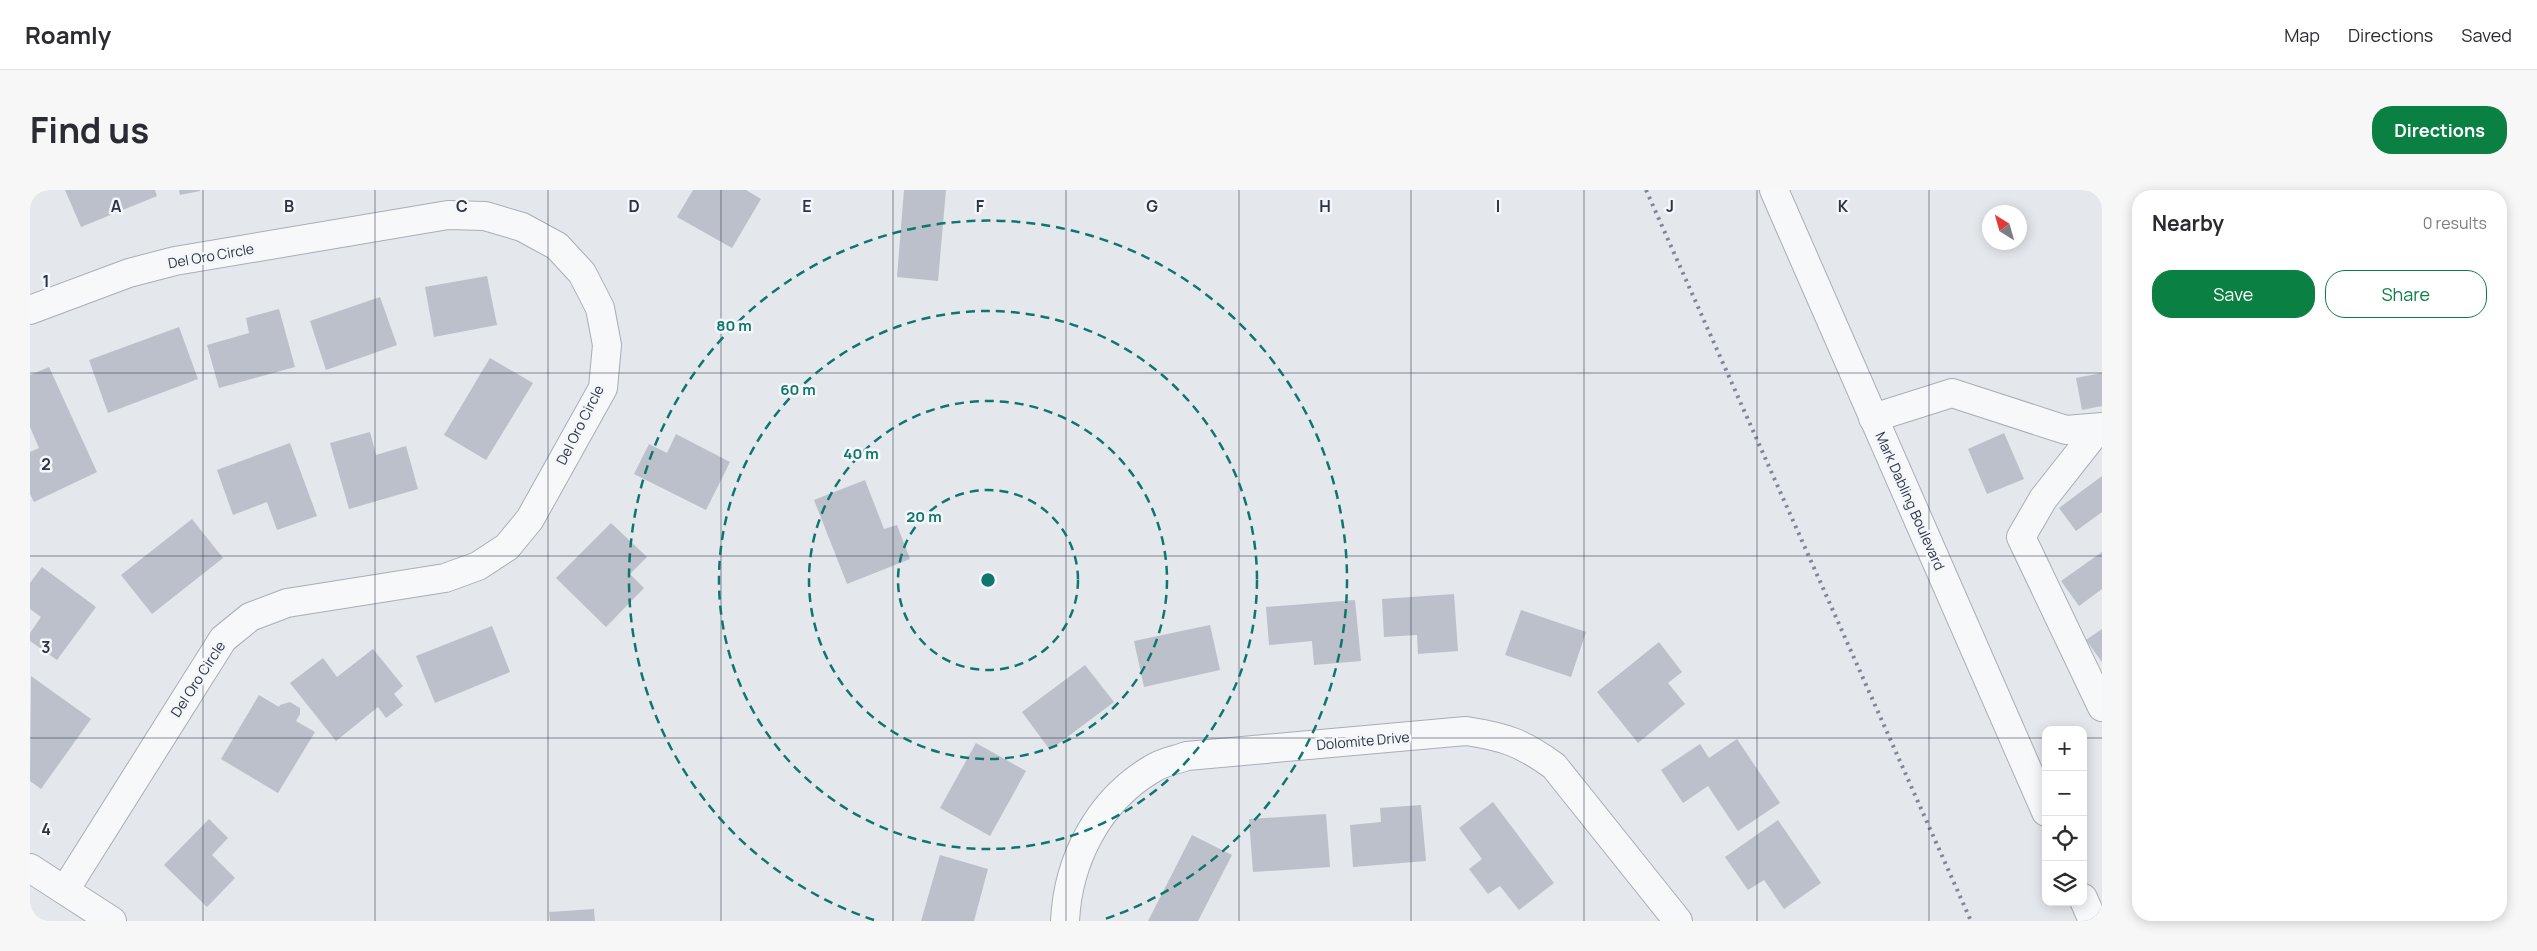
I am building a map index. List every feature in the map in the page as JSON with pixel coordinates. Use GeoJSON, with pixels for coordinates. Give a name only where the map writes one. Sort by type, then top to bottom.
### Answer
{"type":"FeatureCollection","features":[{"type":"Feature","properties":{"kind":"street","name":"Mark Dabling Boulevard"},"geometry":{"type":"LineString","coordinates":[[1774,190],[2042,803]]}},
{"type":"Feature","properties":{"kind":"street","name":"Del Oro Circle"},"geometry":{"type":"LineString","coordinates":[[30,310],[129,273],[175,261],[448,216],[485,216],[522,227],[557,246],[582,273],[600,308],[607,345],[603,388],[530,519],[507,546],[478,566],[446,578],[287,603],[250,617],[223,639],[64,890]]}},
{"type":"Feature","properties":{"kind":"street"},"geometry":{"type":"LineString","coordinates":[[1873,418],[1952,393],[2066,430],[2100,427]]}},
{"type":"Feature","properties":{"kind":"street"},"geometry":{"type":"LineString","coordinates":[[2100,427],[2043,499],[2021,537],[2102,707]]}},
{"type":"Feature","properties":{"kind":"street","name":"Dolomite Drive"},"geometry":{"type":"LineString","coordinates":[[1065,921],[1066,895],[1075,864],[1096,821],[1125,787],[1153,767],[1187,756],[1466,732],[1496,736],[1528,747],[1554,766],[1678,921]]}},
{"type":"Feature","properties":{"kind":"street"},"geometry":{"type":"LineString","coordinates":[[30,868],[112,921]]}},
{"type":"Feature","properties":{"kind":"street"},"geometry":{"type":"LineString","coordinates":[[2086,906],[2093,921]]}},
{"type":"Feature","properties":{"kind":"building"},"geometry":{"type":"Polygon","coordinates":[[[65,190],[155,190],[157,196],[81,227],[65,190]]]}},
{"type":"Feature","properties":{"kind":"building"},"geometry":{"type":"Polygon","coordinates":[[[179,190],[200,190],[200,191],[180,195],[179,190]]]}},
{"type":"Feature","properties":{"kind":"building"},"geometry":{"type":"Polygon","coordinates":[[[693,190],[746,190],[761,199],[732,248],[677,217],[693,190]]]}},
{"type":"Feature","properties":{"kind":"building"},"geometry":{"type":"Polygon","coordinates":[[[904,190],[946,190],[938,281],[897,277],[904,190]]]}},
{"type":"Feature","properties":{"kind":"building"},"geometry":{"type":"Polygon","coordinates":[[[487,276],[497,325],[434,337],[425,287],[487,276]]]}},
{"type":"Feature","properties":{"kind":"building"},"geometry":{"type":"Polygon","coordinates":[[[380,297],[397,345],[326,370],[310,321],[380,297]]]}},
{"type":"Feature","properties":{"kind":"building"},"geometry":{"type":"Polygon","coordinates":[[[279,309],[295,367],[219,388],[207,345],[249,333],[246,318],[279,309]]]}},
{"type":"Feature","properties":{"kind":"building"},"geometry":{"type":"Polygon","coordinates":[[[179,327],[198,379],[108,413],[89,360],[179,327]]]}},
{"type":"Feature","properties":{"kind":"building"},"geometry":{"type":"Polygon","coordinates":[[[490,358],[533,383],[486,460],[444,435],[490,358]]]}},
{"type":"Feature","properties":{"kind":"building"},"geometry":{"type":"Polygon","coordinates":[[[49,367],[97,472],[34,502],[30,494],[30,452],[39,448],[30,427],[30,375],[49,367]]]}},
{"type":"Feature","properties":{"kind":"building"},"geometry":{"type":"Polygon","coordinates":[[[2102,373],[2102,406],[2082,410],[2076,378],[2102,373]]]}},
{"type":"Feature","properties":{"kind":"building"},"geometry":{"type":"Polygon","coordinates":[[[370,432],[376,455],[406,446],[418,489],[349,509],[330,443],[370,432]]]}},
{"type":"Feature","properties":{"kind":"building"},"geometry":{"type":"Polygon","coordinates":[[[2004,433],[2024,479],[1987,494],[1968,449],[2004,433]]]}},
{"type":"Feature","properties":{"kind":"building"},"geometry":{"type":"Polygon","coordinates":[[[676,434],[730,462],[706,510],[634,474],[649,444],[667,453],[676,434]]]}},
{"type":"Feature","properties":{"kind":"building"},"geometry":{"type":"Polygon","coordinates":[[[290,443],[317,516],[277,530],[267,502],[233,515],[217,470],[290,443]]]}},
{"type":"Feature","properties":{"kind":"building"},"geometry":{"type":"Polygon","coordinates":[[[2102,476],[2102,512],[2076,531],[2059,508],[2102,476]]]}},
{"type":"Feature","properties":{"kind":"building"},"geometry":{"type":"Polygon","coordinates":[[[865,480],[884,529],[897,525],[910,559],[847,584],[814,500],[865,480]]]}},
{"type":"Feature","properties":{"kind":"building"},"geometry":{"type":"Polygon","coordinates":[[[192,519],[223,558],[152,614],[121,575],[192,519]]]}},
{"type":"Feature","properties":{"kind":"building"},"geometry":{"type":"Polygon","coordinates":[[[611,523],[647,557],[630,574],[644,588],[606,627],[556,578],[611,523]]]}},
{"type":"Feature","properties":{"kind":"building"},"geometry":{"type":"Polygon","coordinates":[[[2102,552],[2102,589],[2079,606],[2061,581],[2102,552]]]}},
{"type":"Feature","properties":{"kind":"building"},"geometry":{"type":"Polygon","coordinates":[[[42,567],[96,607],[57,660],[30,641],[30,633],[41,617],[30,609],[30,583],[42,567]]]}},
{"type":"Feature","properties":{"kind":"building"},"geometry":{"type":"Polygon","coordinates":[[[1454,594],[1458,651],[1418,654],[1417,635],[1384,637],[1382,599],[1454,594]]]}},
{"type":"Feature","properties":{"kind":"building"},"geometry":{"type":"Polygon","coordinates":[[[1355,600],[1361,661],[1314,665],[1312,641],[1269,645],[1266,607],[1355,600]]]}},
{"type":"Feature","properties":{"kind":"building"},"geometry":{"type":"Polygon","coordinates":[[[1521,610],[1586,632],[1571,677],[1505,655],[1521,610]]]}},
{"type":"Feature","properties":{"kind":"building"},"geometry":{"type":"Polygon","coordinates":[[[1210,625],[1220,670],[1144,687],[1134,641],[1210,625]]]}},
{"type":"Feature","properties":{"kind":"building"},"geometry":{"type":"Polygon","coordinates":[[[492,626],[510,672],[435,703],[416,656],[492,626]]]}},
{"type":"Feature","properties":{"kind":"building"},"geometry":{"type":"Polygon","coordinates":[[[2102,629],[2102,662],[2086,640],[2102,629]]]}},
{"type":"Feature","properties":{"kind":"building"},"geometry":{"type":"Polygon","coordinates":[[[1659,642],[1682,672],[1668,683],[1685,704],[1638,743],[1597,692],[1659,642]]]}},
{"type":"Feature","properties":{"kind":"building"},"geometry":{"type":"Polygon","coordinates":[[[373,649],[403,686],[394,694],[403,705],[386,718],[378,707],[336,741],[290,683],[323,658],[337,677],[373,649]]]}},
{"type":"Feature","properties":{"kind":"building"},"geometry":{"type":"Polygon","coordinates":[[[1085,665],[1114,702],[1050,750],[1022,712],[1085,665]]]}},
{"type":"Feature","properties":{"kind":"building"},"geometry":{"type":"Polygon","coordinates":[[[31,676],[91,719],[41,789],[30,781],[31,676]]]}},
{"type":"Feature","properties":{"kind":"building"},"geometry":{"type":"Polygon","coordinates":[[[259,695],[279,707],[290,702],[300,708],[300,714],[296,721],[315,732],[278,793],[221,759],[259,695]]]}},
{"type":"Feature","properties":{"kind":"building"},"geometry":{"type":"Polygon","coordinates":[[[1737,739],[1780,803],[1738,831],[1708,786],[1683,803],[1661,770],[1700,744],[1709,758],[1737,739]]]}},
{"type":"Feature","properties":{"kind":"building"},"geometry":{"type":"Polygon","coordinates":[[[976,743],[1026,771],[990,836],[940,808],[976,743]]]}},
{"type":"Feature","properties":{"kind":"building"},"geometry":{"type":"Polygon","coordinates":[[[1493,802],[1554,883],[1519,910],[1500,886],[1488,894],[1469,869],[1482,859],[1459,828],[1493,802]]]}},
{"type":"Feature","properties":{"kind":"building"},"geometry":{"type":"Polygon","coordinates":[[[1421,805],[1426,861],[1353,867],[1350,825],[1381,822],[1380,808],[1421,805]]]}},
{"type":"Feature","properties":{"kind":"building"},"geometry":{"type":"Polygon","coordinates":[[[1326,814],[1330,867],[1253,872],[1249,819],[1326,814]]]}},
{"type":"Feature","properties":{"kind":"building"},"geometry":{"type":"Polygon","coordinates":[[[209,819],[228,838],[212,855],[235,878],[207,907],[164,865],[209,819]]]}},
{"type":"Feature","properties":{"kind":"building"},"geometry":{"type":"Polygon","coordinates":[[[1778,820],[1821,883],[1784,909],[1764,880],[1748,890],[1725,857],[1778,820]]]}},
{"type":"Feature","properties":{"kind":"building"},"geometry":{"type":"Polygon","coordinates":[[[1192,835],[1232,855],[1198,921],[1148,921],[1192,835]]]}},
{"type":"Feature","properties":{"kind":"building"},"geometry":{"type":"Polygon","coordinates":[[[940,855],[988,869],[974,921],[921,921],[940,855]]]}},
{"type":"Feature","properties":{"kind":"building"},"geometry":{"type":"Polygon","coordinates":[[[594,909],[595,921],[550,921],[549,912],[594,909]]]}},
{"type":"Feature","properties":{"kind":"railway"},"geometry":{"type":"LineString","coordinates":[[1646,190],[1971,921]]}}]}
